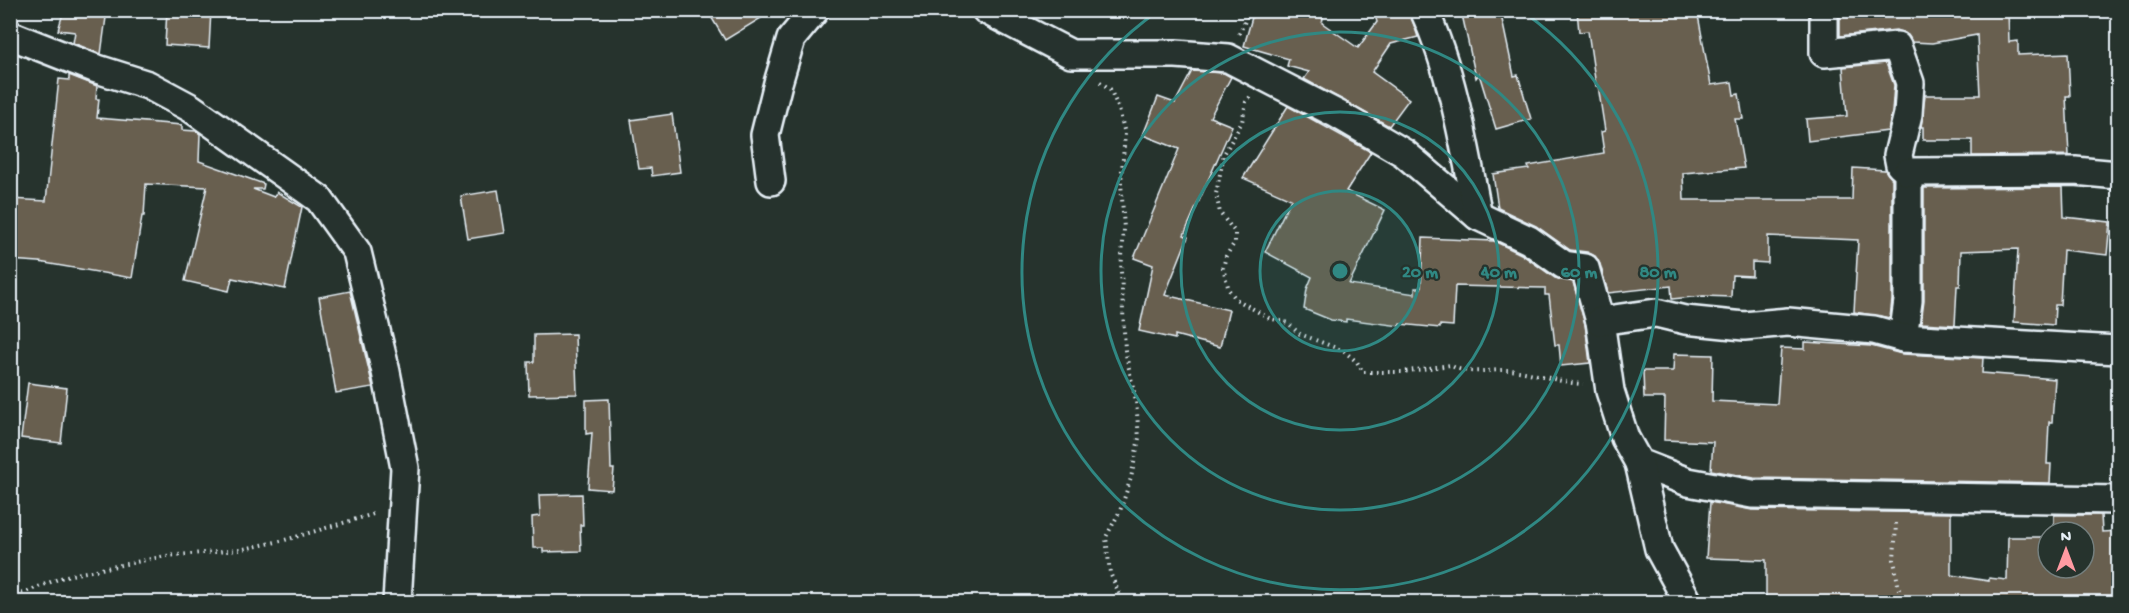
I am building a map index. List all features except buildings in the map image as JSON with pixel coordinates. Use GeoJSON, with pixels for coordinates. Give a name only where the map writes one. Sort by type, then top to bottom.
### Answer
{"type":"FeatureCollection","features":[{"type":"Feature","properties":{"kind":"street"},"geometry":{"type":"LineString","coordinates":[[771,181],[765,135],[777,83],[791,39],[815,10]]}},
{"type":"Feature","properties":{"kind":"street"},"geometry":{"type":"LineString","coordinates":[[986,10],[1071,54],[1176,54],[1228,58],[1337,114],[1404,153],[1478,216],[1529,240],[1564,265],[1585,268],[1600,321],[1609,385],[1625,438],[1639,463],[1659,549],[1688,603]]}},
{"type":"Feature","properties":{"kind":"street"},"geometry":{"type":"LineString","coordinates":[[1424,10],[1440,49],[1465,148],[1478,216]]}},
{"type":"Feature","properties":{"kind":"street"},"geometry":{"type":"LineString","coordinates":[[1824,10],[1824,53],[1897,46],[1910,82],[1908,114],[1898,155],[1900,165],[1908,172],[2075,171],[2118,175]]}},
{"type":"Feature","properties":{"kind":"street"},"geometry":{"type":"LineString","coordinates":[[10,35],[94,68],[148,85],[191,108],[319,199],[357,252],[386,372],[405,468],[398,603]]}},
{"type":"Feature","properties":{"kind":"street"},"geometry":{"type":"LineString","coordinates":[[1903,338],[1908,301],[1908,172]]}},
{"type":"Feature","properties":{"kind":"street"},"geometry":{"type":"LineString","coordinates":[[1600,321],[1656,313],[1685,320],[1744,326],[1788,322],[1874,330],[1903,338],[2118,350]]}},
{"type":"Feature","properties":{"kind":"street"},"geometry":{"type":"LineString","coordinates":[[1639,463],[1688,482],[1752,494],[2118,500]]}},
{"type":"Feature","properties":{"kind":"path"},"geometry":{"type":"LineString","coordinates":[[1071,54],[1084,70],[1110,89],[1119,109],[1125,134],[1121,182],[1124,229],[1121,271],[1124,339],[1136,401],[1139,438],[1131,478],[1120,511],[1106,537],[1110,573],[1124,603]]}},
{"type":"Feature","properties":{"kind":"path"},"geometry":{"type":"LineString","coordinates":[[1266,78],[1246,102],[1242,122],[1233,134],[1224,154],[1216,194],[1220,213],[1235,232],[1235,242],[1226,256],[1223,268],[1229,290],[1236,298],[1269,318],[1288,323],[1300,334],[1344,351],[1357,362],[1363,372],[1402,372],[1450,364],[1460,371],[1507,370],[1571,384],[1609,385]]}},
{"type":"Feature","properties":{"kind":"path"},"geometry":{"type":"LineString","coordinates":[[1897,496],[1894,560],[1901,603]]}},
{"type":"Feature","properties":{"kind":"path"},"geometry":{"type":"LineString","coordinates":[[10,596],[66,576],[166,556],[239,550],[285,540],[402,507]]}}]}
